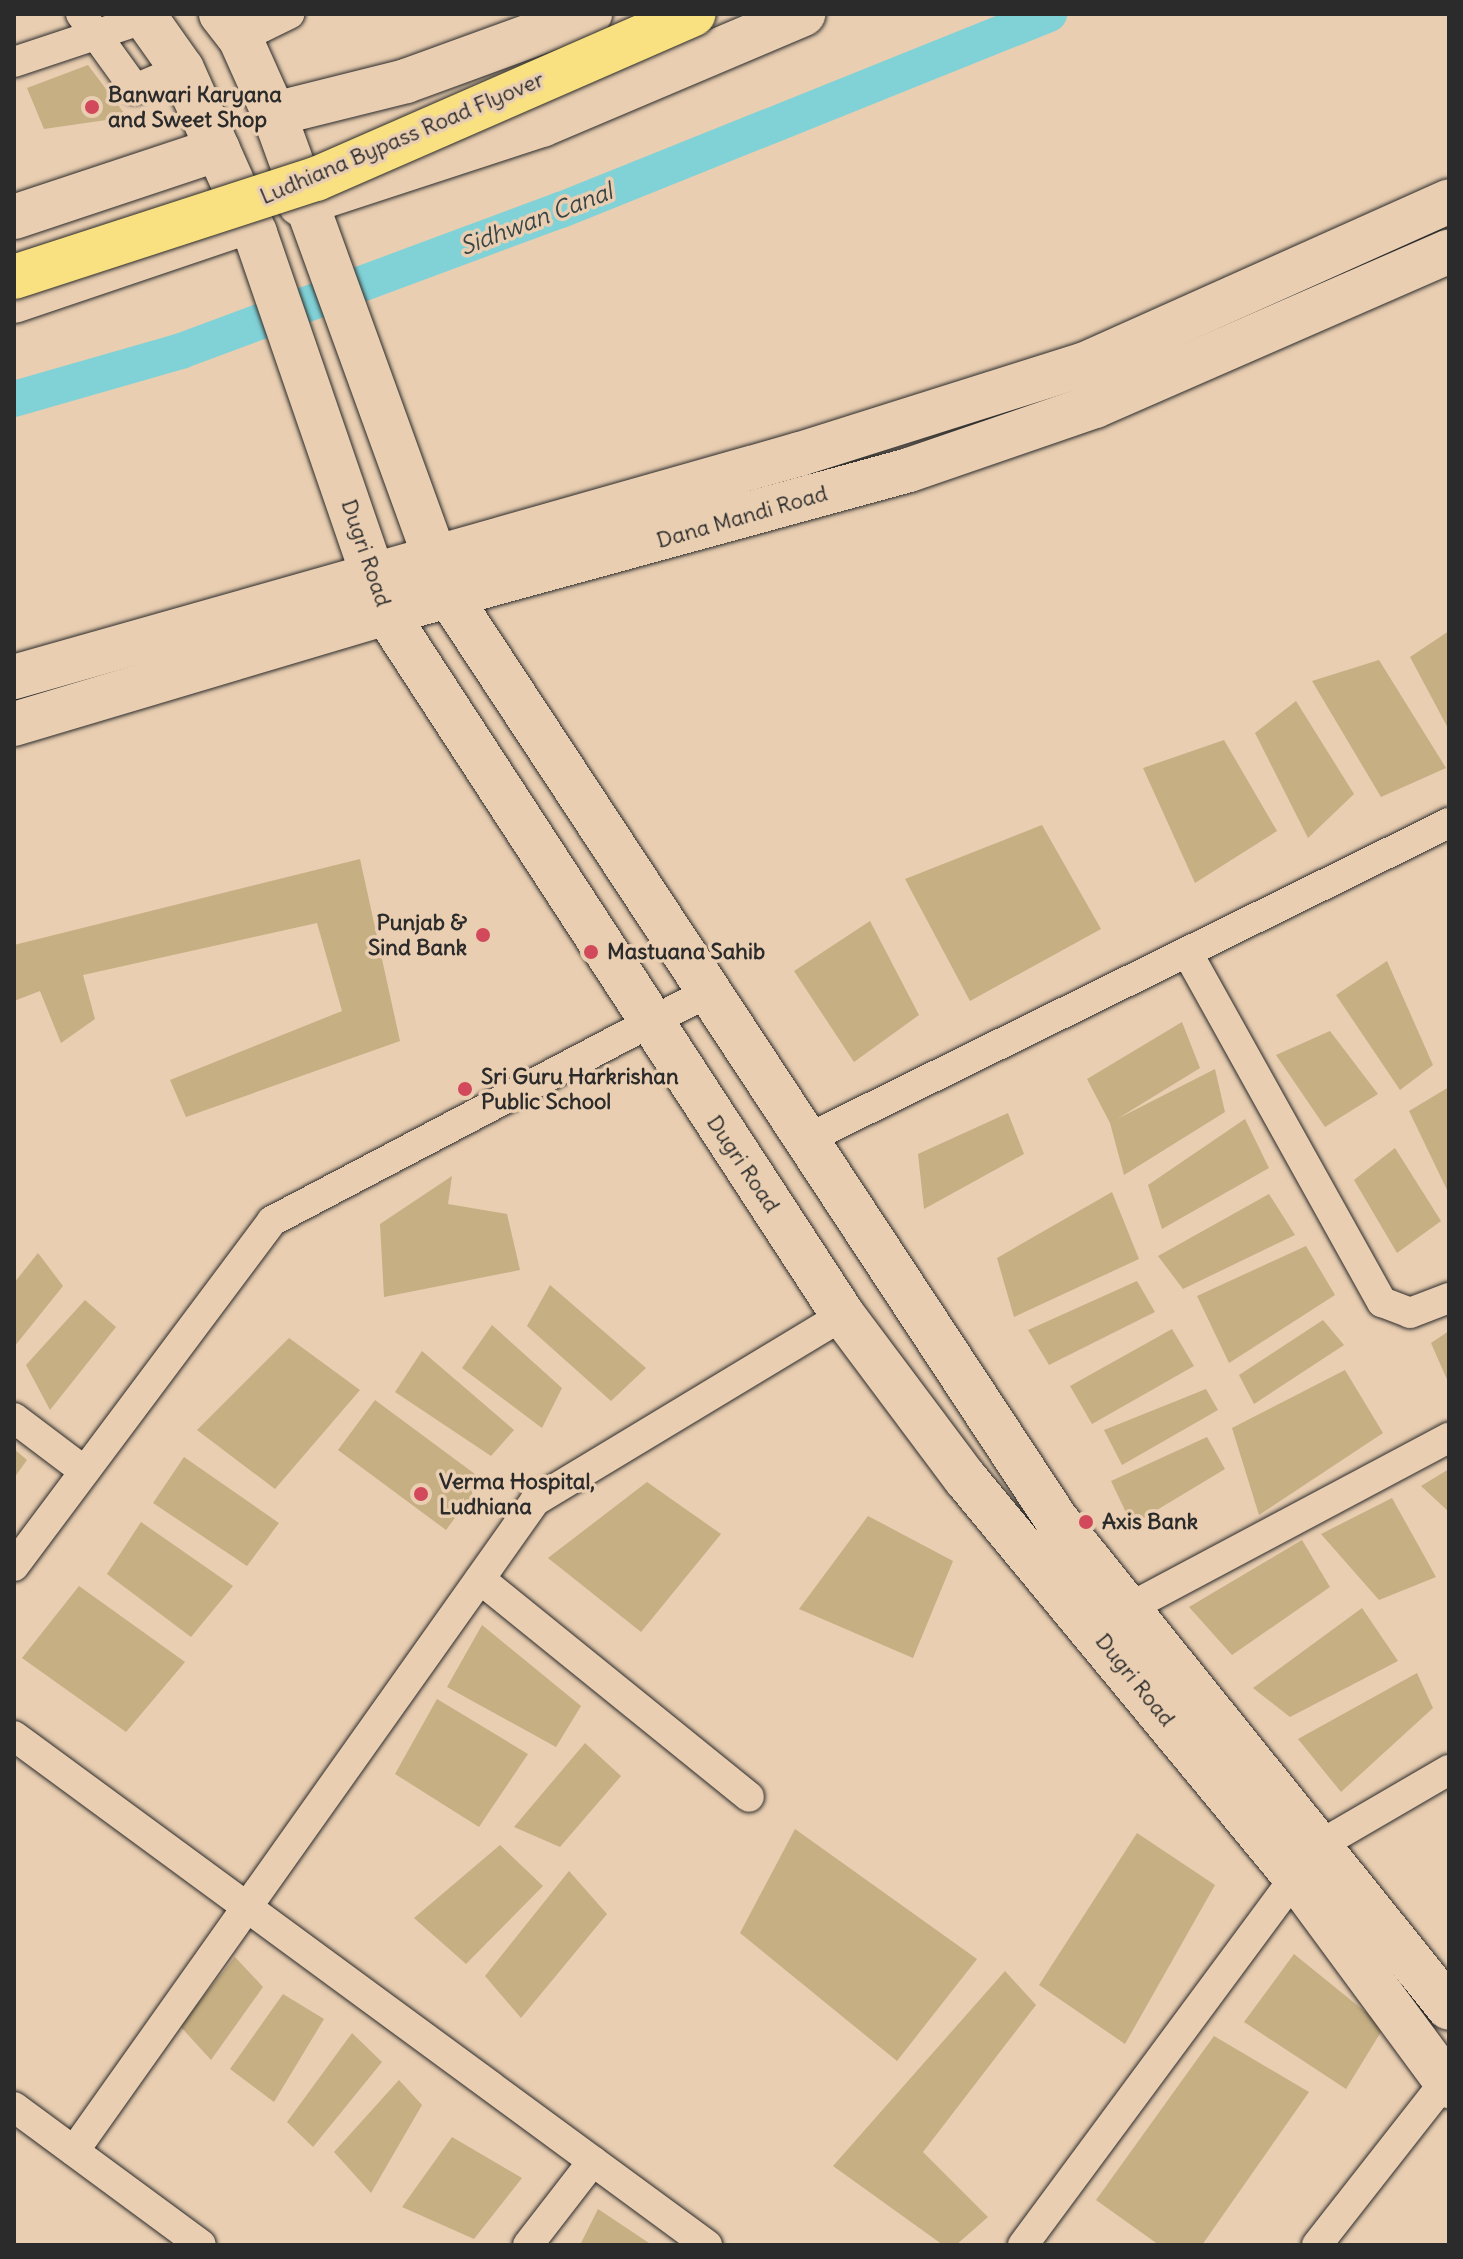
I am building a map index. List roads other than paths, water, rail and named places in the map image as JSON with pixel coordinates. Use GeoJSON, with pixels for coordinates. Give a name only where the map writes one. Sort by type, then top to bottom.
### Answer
{"type":"FeatureCollection","features":[{"type":"Feature","properties":{"kind":"highway","name":"Ludhiana Bypass Road Flyover"},"geometry":{"type":"LineString","coordinates":[[14,277],[316,179],[693,14]]}},
{"type":"Feature","properties":{"kind":"street"},"geometry":{"type":"LineString","coordinates":[[231,26],[289,14]]}},
{"type":"Feature","properties":{"kind":"street"},"geometry":{"type":"LineString","coordinates":[[274,114],[406,81],[590,14]]}},
{"type":"Feature","properties":{"kind":"street"},"geometry":{"type":"LineString","coordinates":[[14,301],[252,228],[542,125],[803,14]]}},
{"type":"Feature","properties":{"kind":"street"},"geometry":{"type":"LineString","coordinates":[[14,62],[88,24],[144,16]]}},
{"type":"Feature","properties":{"kind":"street","name":"Dugri Road"},"geometry":{"type":"LineString","coordinates":[[144,16],[182,69],[252,228],[386,613],[650,1025],[843,1315],[965,1478],[1308,1861],[1449,2008]]}},
{"type":"Feature","properties":{"kind":"street"},"geometry":{"type":"LineString","coordinates":[[88,24],[135,89],[182,69]]}},
{"type":"Feature","properties":{"kind":"street","name":"Dugri Road"},"geometry":{"type":"LineString","coordinates":[[231,26],[274,114],[449,596],[803,1141],[1056,1519],[1127,1609],[1308,1861],[1447,2084]]}},
{"type":"Feature","properties":{"kind":"street"},"geometry":{"type":"LineString","coordinates":[[14,217],[218,149]]}},
{"type":"Feature","properties":{"kind":"street"},"geometry":{"type":"LineString","coordinates":[[14,677],[371,572],[800,454],[1083,365],[1449,201]]}},
{"type":"Feature","properties":{"kind":"street","name":"Dana Mandi Road"},"geometry":{"type":"LineString","coordinates":[[14,724],[386,613],[909,470],[1095,406],[1449,251]]}},
{"type":"Feature","properties":{"kind":"street"},"geometry":{"type":"LineString","coordinates":[[803,1141],[1449,823]]}},
{"type":"Feature","properties":{"kind":"street"},"geometry":{"type":"LineString","coordinates":[[1187,952],[1382,1302],[1410,1313],[1449,1298]]}},
{"type":"Feature","properties":{"kind":"street"},"geometry":{"type":"LineString","coordinates":[[14,1566],[272,1221],[707,993]]}},
{"type":"Feature","properties":{"kind":"street"},"geometry":{"type":"LineString","coordinates":[[74,2151],[535,1501],[843,1315]]}},
{"type":"Feature","properties":{"kind":"street"},"geometry":{"type":"LineString","coordinates":[[14,1418],[84,1471]]}},
{"type":"Feature","properties":{"kind":"street"},"geometry":{"type":"LineString","coordinates":[[1127,1609],[1449,1438]]}},
{"type":"Feature","properties":{"kind":"street"},"geometry":{"type":"LineString","coordinates":[[480,1579],[749,1797]]}},
{"type":"Feature","properties":{"kind":"street"},"geometry":{"type":"LineString","coordinates":[[14,1736],[249,1905],[707,2245]]}},
{"type":"Feature","properties":{"kind":"street"},"geometry":{"type":"LineString","coordinates":[[1023,2245],[1308,1861],[1449,1770]]}},
{"type":"Feature","properties":{"kind":"street"},"geometry":{"type":"LineString","coordinates":[[1317,2245],[1447,2084]]}},
{"type":"Feature","properties":{"kind":"street"},"geometry":{"type":"LineString","coordinates":[[14,2107],[201,2245]]}},
{"type":"Feature","properties":{"kind":"street"},"geometry":{"type":"LineString","coordinates":[[528,2245],[593,2161]]}},
{"type":"Feature","properties":{"kind":"waterway","name":"Sidhwan Canal"},"geometry":{"type":"LineString","coordinates":[[14,399],[181,351],[561,210],[1049,14]]}},
{"type":"Feature","properties":{"kind":"place","name":"Banwari Karyana and Sweet Shop"},"geometry":{"type":"Point","coordinates":[92,107]}},
{"type":"Feature","properties":{"kind":"place","name":"Punjab & Sind Bank"},"geometry":{"type":"Point","coordinates":[483,935]}},
{"type":"Feature","properties":{"kind":"place","name":"Mastuana Sahib"},"geometry":{"type":"Point","coordinates":[591,952]}},
{"type":"Feature","properties":{"kind":"place","name":"Sri Guru Harkrishan Public School"},"geometry":{"type":"Point","coordinates":[465,1089]}},
{"type":"Feature","properties":{"kind":"place","name":"Verma Hospital, Ludhiana"},"geometry":{"type":"Point","coordinates":[421,1494]}},
{"type":"Feature","properties":{"kind":"place","name":"Axis Bank"},"geometry":{"type":"Point","coordinates":[1086,1522]}}]}
